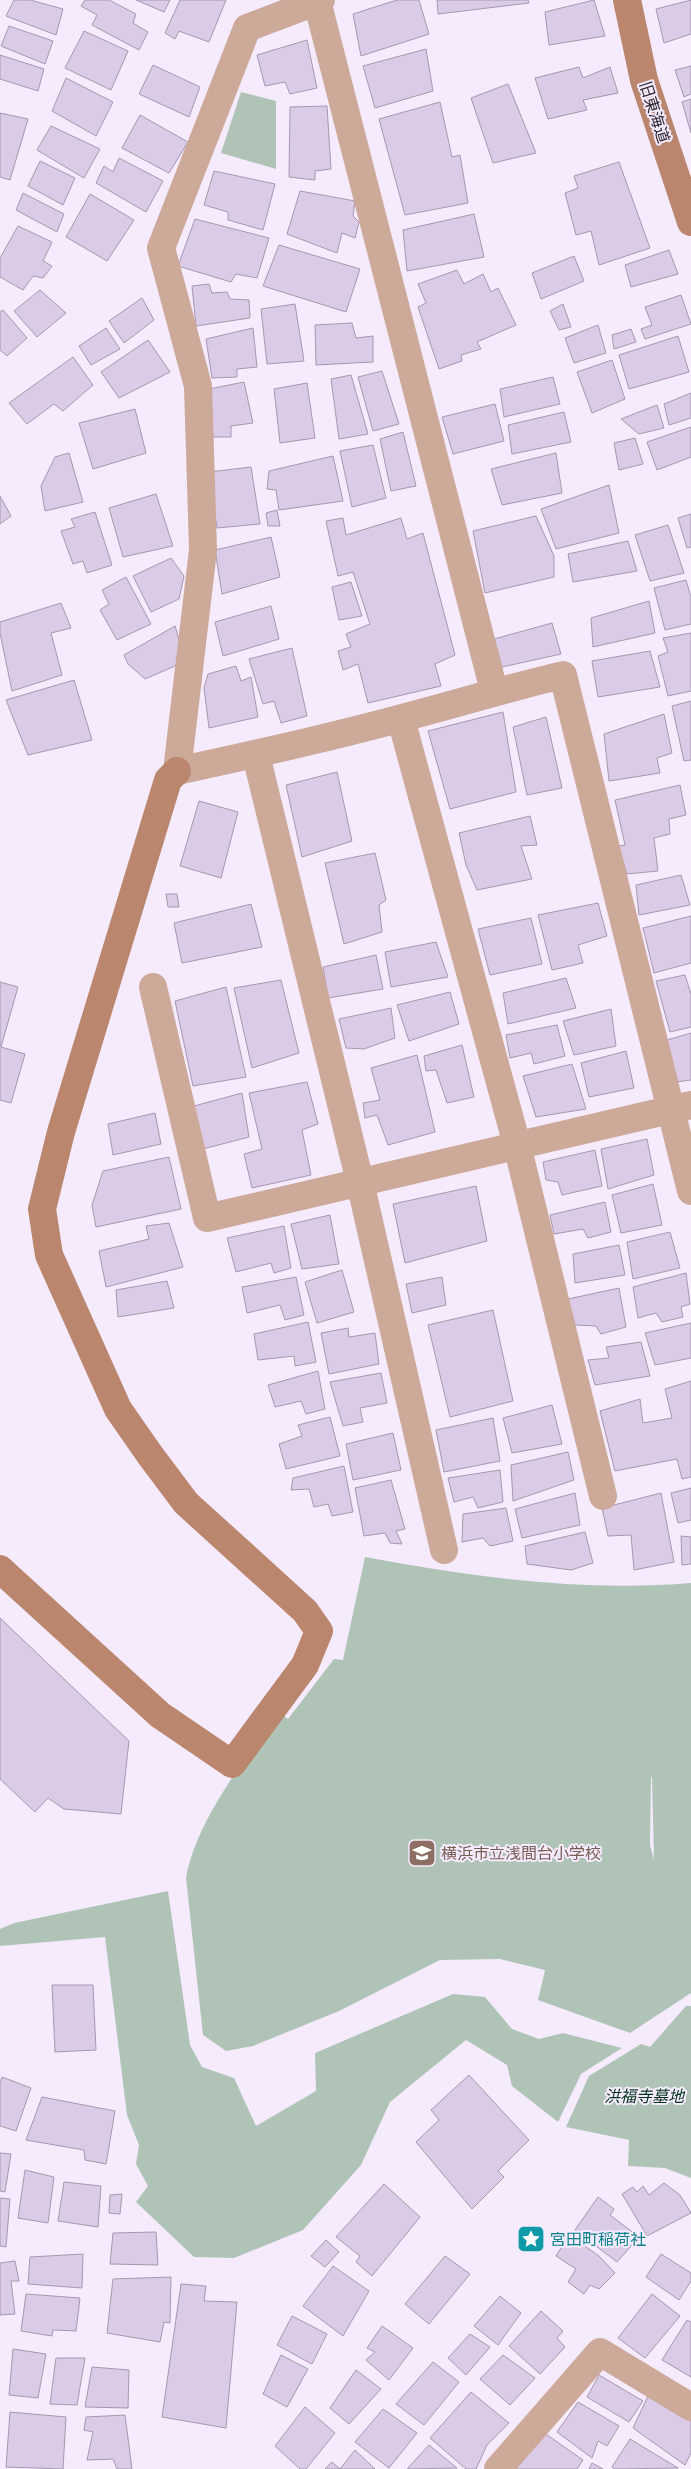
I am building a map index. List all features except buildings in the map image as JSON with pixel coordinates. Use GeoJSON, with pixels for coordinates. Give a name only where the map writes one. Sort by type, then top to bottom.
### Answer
{"type":"FeatureCollection","features":[{"type":"Feature","properties":{"kind":"street","name":"旧東海道"},"geometry":{"type":"LineString","coordinates":[[627,0],[644,80],[689,209]]}},
{"type":"Feature","properties":{"kind":"street"},"geometry":{"type":"LineString","coordinates":[[177,771],[204,550],[198,386],[161,248],[247,28],[319,1],[494,692]]}},
{"type":"Feature","properties":{"kind":"street"},"geometry":{"type":"LineString","coordinates":[[0,1569],[160,1715],[232,1764],[305,1665],[319,1631],[306,1611],[186,1503],[150,1455],[118,1409],[49,1255],[42,1209],[61,1132],[168,780],[177,771],[256,755],[401,719],[494,692],[563,675],[681,1108],[691,1190]]}},
{"type":"Feature","properties":{"kind":"street"},"geometry":{"type":"LineString","coordinates":[[401,719],[517,1146],[604,1496]]}},
{"type":"Feature","properties":{"kind":"street"},"geometry":{"type":"LineString","coordinates":[[256,755],[360,1182],[444,1550]]}},
{"type":"Feature","properties":{"kind":"street"},"geometry":{"type":"LineString","coordinates":[[153,987],[207,1218],[681,1108]]}},
{"type":"Feature","properties":{"kind":"street"},"geometry":{"type":"LineString","coordinates":[[498,2469],[600,2352],[691,2407]]}},
{"type":"Feature","properties":{"kind":"green space"},"geometry":{"type":"Polygon","coordinates":[[[241,92],[276,101],[276,169],[221,153],[241,92]]]}},
{"type":"Feature","properties":{"kind":"green space","name":"横浜市立浅間台小学校"},"geometry":{"type":"Polygon","coordinates":[[[365,1557],[446,1571],[527,1581],[609,1586],[691,1583],[691,1993],[630,2033],[538,2000],[545,1970],[500,1959],[440,1960],[339,2011],[253,2046],[226,2051],[203,2035],[186,1878],[200,1834],[237,1770],[278,1711],[288,1719],[334,1659],[343,1660],[365,1557]],[[652,1778],[650,1845],[654,1860],[652,1778]]]}},
{"type":"Feature","properties":{"kind":"green space"},"geometry":{"type":"Polygon","coordinates":[[[168,1891],[190,2045],[202,2067],[234,2078],[256,2126],[316,2091],[315,2053],[453,1994],[485,1997],[512,2029],[539,2039],[563,2033],[622,2048],[581,2074],[558,2122],[512,2086],[507,2065],[466,2040],[390,2102],[361,2165],[303,2230],[234,2258],[194,2257],[136,2202],[148,2186],[136,2164],[139,2145],[127,2115],[105,1937],[0,1946],[0,1929],[14,1923],[168,1891]]]}},
{"type":"Feature","properties":{"kind":"green space","name":"洪福寺墓地"},"geometry":{"type":"Polygon","coordinates":[[[686,2006],[691,2006],[691,2178],[665,2168],[628,2166],[629,2140],[566,2127],[589,2076],[641,2044],[650,2047],[686,2006]]]}},
{"type":"Feature","properties":{"kind":"place","name":"横浜市立浅間台小学校"},"geometry":{"type":"Point","coordinates":[422,1853]}},
{"type":"Feature","properties":{"kind":"place","name":"宮田町稲荷社"},"geometry":{"type":"Point","coordinates":[531,2239]}}]}
